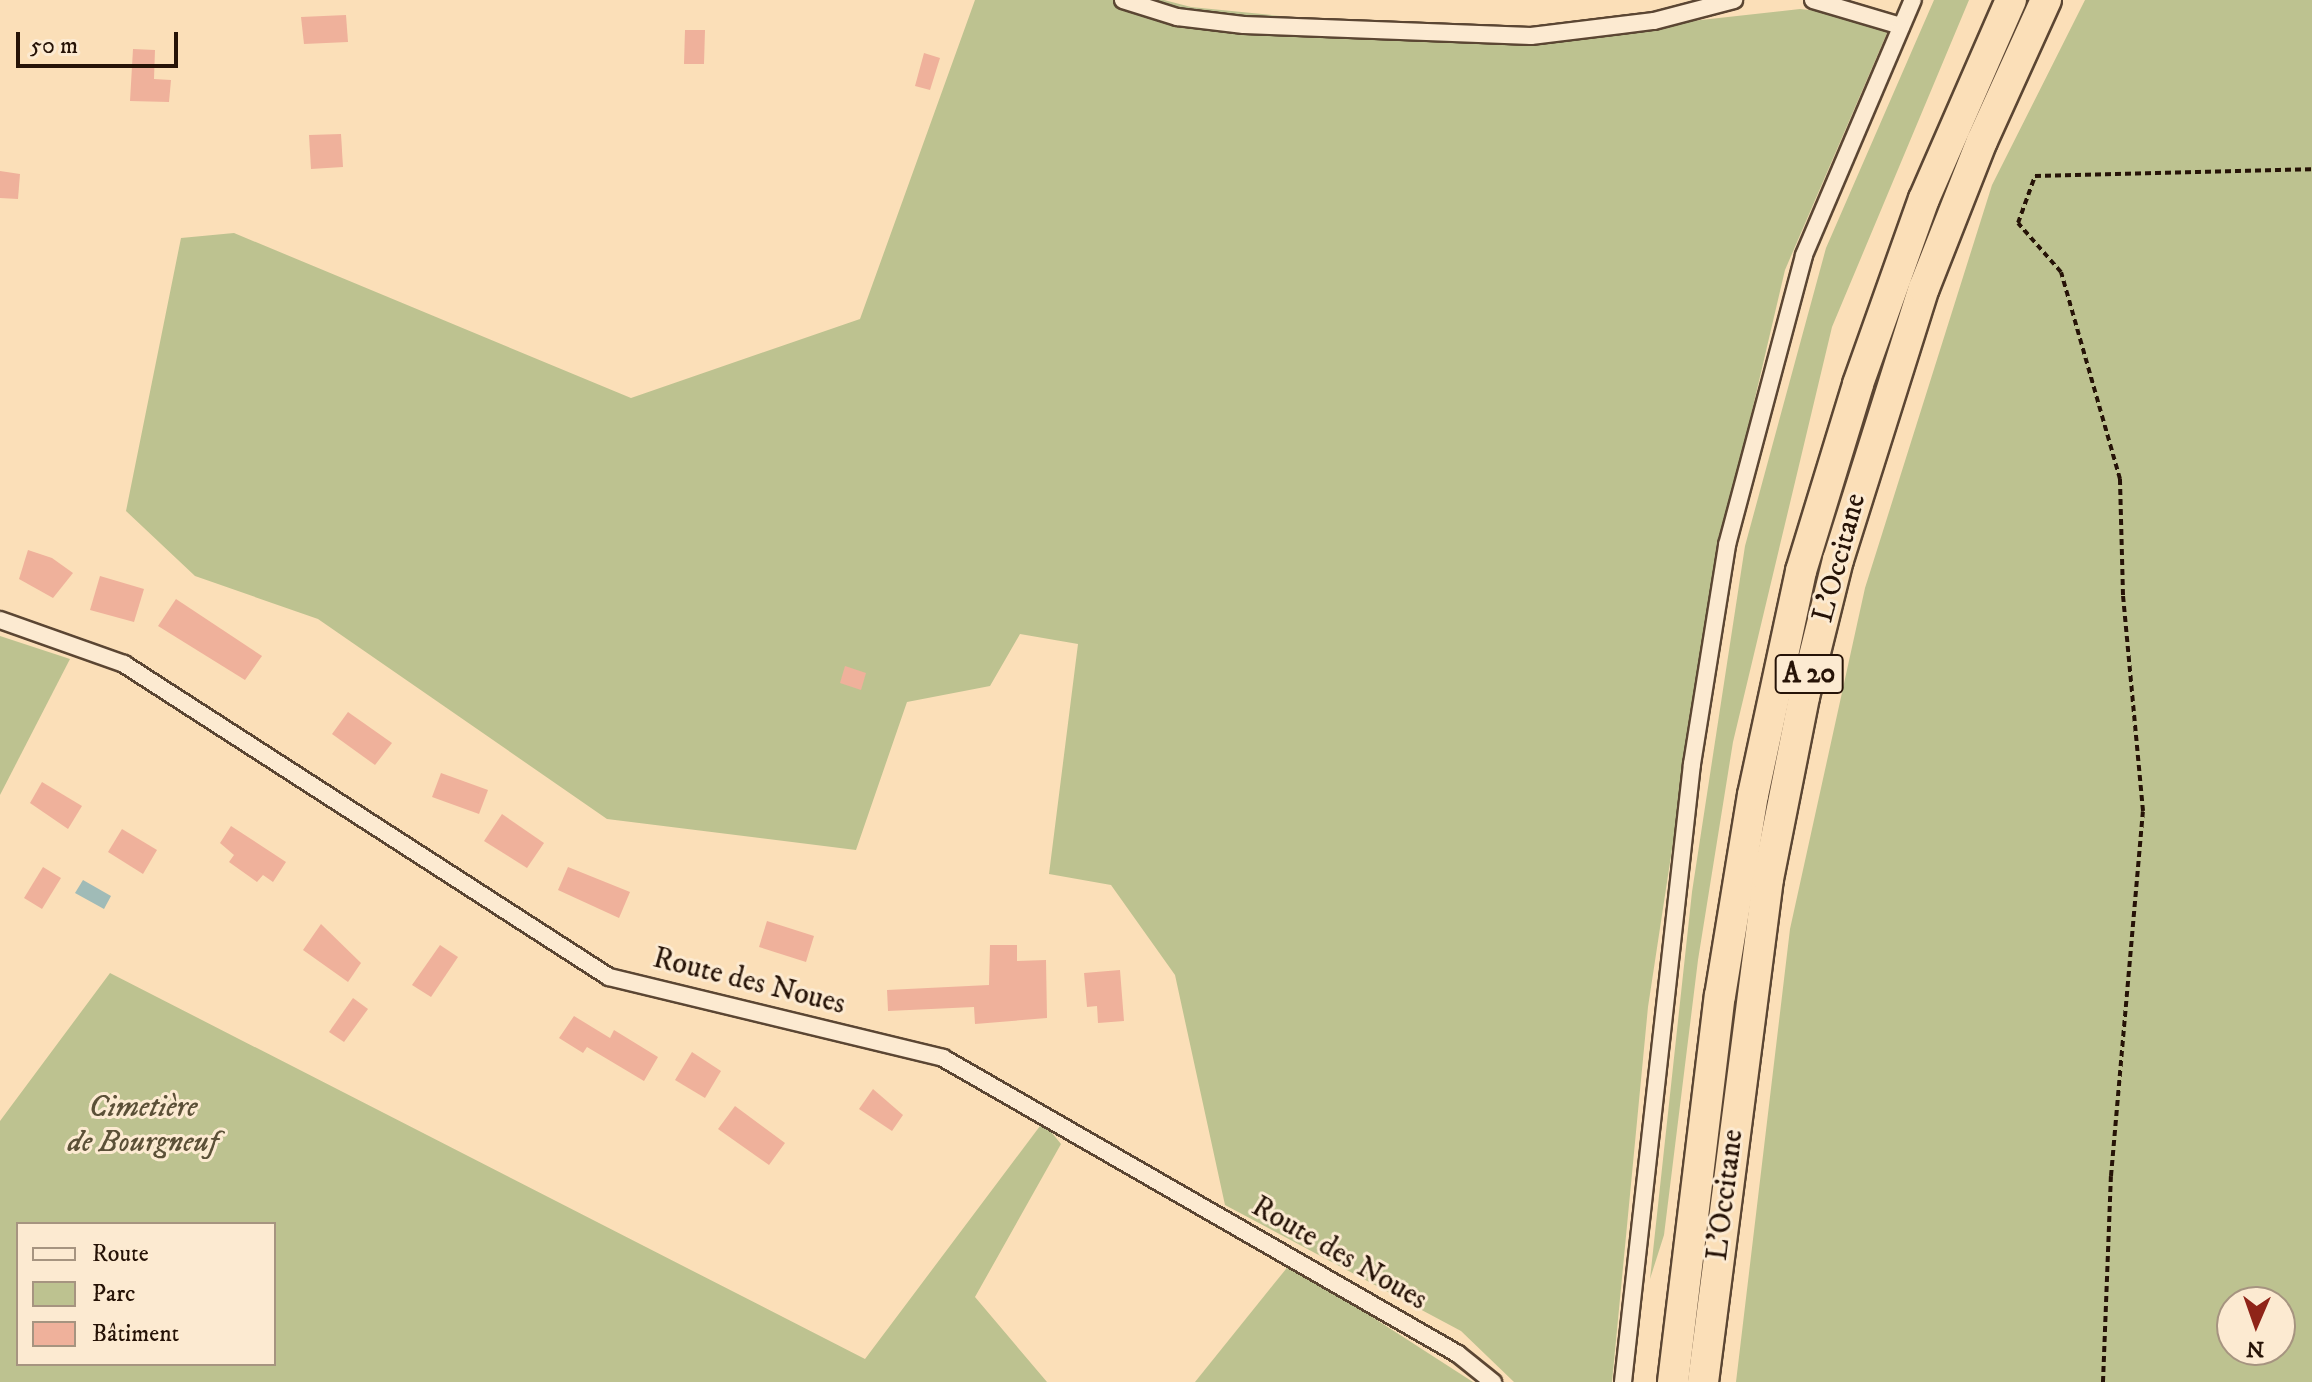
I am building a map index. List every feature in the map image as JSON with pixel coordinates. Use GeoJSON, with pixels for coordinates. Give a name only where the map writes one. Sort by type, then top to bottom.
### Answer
{"type":"FeatureCollection","features":[{"type":"Feature","properties":{"kind":"highway","name":"L'Occitane"},"geometry":{"type":"LineString","coordinates":[[1673,1382],[1720,996],[1753,795],[1801,571],[1858,384],[1924,199],[2011,0]]}},
{"type":"Feature","properties":{"kind":"highway","name":"L'Occitane"},"geometry":{"type":"LineString","coordinates":[[1703,1382],[1765,894],[1804,697],[1838,560],[1924,288],[1982,141],[2046,0]]}},
{"type":"Feature","properties":{"kind":"street"},"geometry":{"type":"LineString","coordinates":[[1123,0],[1177,17],[1244,25],[1531,36],[1654,21],[1734,0]]}},
{"type":"Feature","properties":{"kind":"street"},"geometry":{"type":"LineString","coordinates":[[1813,0],[1901,26]]}},
{"type":"Feature","properties":{"kind":"street"},"geometry":{"type":"LineString","coordinates":[[1623,1382],[1692,764],[1727,545],[1804,255],[1913,0]]}},
{"type":"Feature","properties":{"kind":"street","name":"Route des Noues"},"geometry":{"type":"LineString","coordinates":[[0,620],[124,664],[609,977],[943,1058],[1458,1354],[1493,1382]]}},
{"type":"Feature","properties":{"kind":"path"},"geometry":{"type":"LineString","coordinates":[[2103,1382],[2111,1176],[2143,811],[2123,595],[2120,479],[2061,272],[2018,223],[2035,176],[2312,169]]}},
{"type":"Feature","properties":{"kind":"green space"},"geometry":{"type":"Polygon","coordinates":[[[975,0],[1164,0],[1191,7],[1520,40],[1800,9],[1893,19],[1785,270],[1714,573],[1648,1007],[1612,1382],[1514,1382],[1461,1331],[1225,1205],[1175,975],[1111,885],[1049,874],[1078,644],[1020,634],[990,686],[907,702],[856,850],[607,819],[318,619],[195,576],[126,511],[181,238],[234,233],[631,398],[860,319],[975,0]]]}},
{"type":"Feature","properties":{"kind":"green space"},"geometry":{"type":"Polygon","coordinates":[[[1934,0],[1969,0],[1832,327],[1733,742],[1698,960],[1664,1235],[1650,1279],[1692,892],[1745,546],[1826,248],[1934,0]]]}},
{"type":"Feature","properties":{"kind":"green space"},"geometry":{"type":"Polygon","coordinates":[[[2085,0],[2312,0],[2312,1382],[1736,1382],[1790,929],[1865,588],[1992,185],[2085,0]]]}},
{"type":"Feature","properties":{"kind":"green space"},"geometry":{"type":"Polygon","coordinates":[[[0,636],[70,659],[0,795],[0,636]]]}},
{"type":"Feature","properties":{"kind":"green space","name":"Cimetière de Bourgneuf"},"geometry":{"type":"Polygon","coordinates":[[[110,973],[865,1359],[1043,1122],[1061,1144],[975,1297],[1047,1382],[0,1382],[0,1121],[110,973]]]}},
{"type":"Feature","properties":{"kind":"green space"},"geometry":{"type":"Polygon","coordinates":[[[1290,1264],[1473,1382],[1195,1382],[1290,1264]]]}},
{"type":"Feature","properties":{"kind":"water"},"geometry":{"type":"Polygon","coordinates":[[[83,880],[111,896],[104,909],[75,893],[83,880]]]}},
{"type":"Feature","properties":{"kind":"building"},"geometry":{"type":"Polygon","coordinates":[[[346,15],[348,42],[304,44],[301,17],[346,15]]]}},
{"type":"Feature","properties":{"kind":"building"},"geometry":{"type":"Polygon","coordinates":[[[685,30],[705,30],[704,64],[684,64],[685,30]]]}},
{"type":"Feature","properties":{"kind":"building"},"geometry":{"type":"Polygon","coordinates":[[[133,49],[155,50],[154,79],[171,80],[169,102],[130,101],[133,49]]]}},
{"type":"Feature","properties":{"kind":"building"},"geometry":{"type":"Polygon","coordinates":[[[924,53],[940,58],[930,90],[915,86],[924,53]]]}},
{"type":"Feature","properties":{"kind":"building"},"geometry":{"type":"Polygon","coordinates":[[[341,134],[343,167],[311,169],[309,135],[341,134]]]}},
{"type":"Feature","properties":{"kind":"building"},"geometry":{"type":"Polygon","coordinates":[[[0,171],[20,174],[18,199],[0,198],[0,171]]]}},
{"type":"Feature","properties":{"kind":"building"},"geometry":{"type":"Polygon","coordinates":[[[28,550],[52,558],[73,573],[53,598],[19,579],[28,550]]]}},
{"type":"Feature","properties":{"kind":"building"},"geometry":{"type":"Polygon","coordinates":[[[100,576],[144,589],[134,622],[90,610],[100,576]]]}},
{"type":"Feature","properties":{"kind":"building"},"geometry":{"type":"Polygon","coordinates":[[[176,599],[262,656],[245,680],[158,626],[176,599]]]}},
{"type":"Feature","properties":{"kind":"building"},"geometry":{"type":"Polygon","coordinates":[[[845,666],[866,673],[861,690],[840,683],[845,666]]]}},
{"type":"Feature","properties":{"kind":"building"},"geometry":{"type":"Polygon","coordinates":[[[348,712],[392,743],[375,765],[332,734],[348,712]]]}},
{"type":"Feature","properties":{"kind":"building"},"geometry":{"type":"Polygon","coordinates":[[[441,773],[488,790],[479,814],[432,797],[441,773]]]}},
{"type":"Feature","properties":{"kind":"building"},"geometry":{"type":"Polygon","coordinates":[[[42,782],[82,806],[68,829],[30,803],[42,782]]]}},
{"type":"Feature","properties":{"kind":"building"},"geometry":{"type":"Polygon","coordinates":[[[502,814],[544,843],[527,868],[484,841],[502,814]]]}},
{"type":"Feature","properties":{"kind":"building"},"geometry":{"type":"Polygon","coordinates":[[[231,826],[286,862],[273,882],[263,875],[257,882],[229,862],[234,855],[220,843],[231,826]]]}},
{"type":"Feature","properties":{"kind":"building"},"geometry":{"type":"Polygon","coordinates":[[[122,829],[157,850],[143,874],[108,852],[122,829]]]}},
{"type":"Feature","properties":{"kind":"building"},"geometry":{"type":"Polygon","coordinates":[[[43,867],[61,878],[42,909],[24,898],[43,867]]]}},
{"type":"Feature","properties":{"kind":"building"},"geometry":{"type":"Polygon","coordinates":[[[568,867],[630,892],[619,918],[558,890],[568,867]]]}},
{"type":"Feature","properties":{"kind":"building"},"geometry":{"type":"Polygon","coordinates":[[[767,921],[814,936],[806,962],[759,947],[767,921]]]}},
{"type":"Feature","properties":{"kind":"building"},"geometry":{"type":"Polygon","coordinates":[[[321,924],[361,963],[348,982],[303,950],[321,924]]]}},
{"type":"Feature","properties":{"kind":"building"},"geometry":{"type":"Polygon","coordinates":[[[440,945],[458,957],[431,997],[412,985],[440,945]]]}},
{"type":"Feature","properties":{"kind":"building"},"geometry":{"type":"Polygon","coordinates":[[[990,945],[1017,945],[1017,961],[1046,960],[1047,1018],[975,1024],[974,1007],[888,1011],[887,990],[989,985],[990,945]]]}},
{"type":"Feature","properties":{"kind":"building"},"geometry":{"type":"Polygon","coordinates":[[[1120,970],[1124,1021],[1098,1023],[1097,1006],[1087,1007],[1084,973],[1120,970]]]}},
{"type":"Feature","properties":{"kind":"building"},"geometry":{"type":"Polygon","coordinates":[[[353,998],[368,1009],[344,1042],[329,1032],[353,998]]]}},
{"type":"Feature","properties":{"kind":"building"},"geometry":{"type":"Polygon","coordinates":[[[574,1016],[610,1038],[614,1030],[658,1057],[644,1081],[587,1047],[583,1053],[559,1038],[574,1016]]]}},
{"type":"Feature","properties":{"kind":"building"},"geometry":{"type":"Polygon","coordinates":[[[692,1052],[721,1071],[705,1098],[675,1080],[692,1052]]]}},
{"type":"Feature","properties":{"kind":"building"},"geometry":{"type":"Polygon","coordinates":[[[873,1089],[903,1115],[892,1131],[859,1109],[873,1089]]]}},
{"type":"Feature","properties":{"kind":"building"},"geometry":{"type":"Polygon","coordinates":[[[735,1106],[785,1143],[769,1165],[718,1129],[735,1106]]]}}]}
